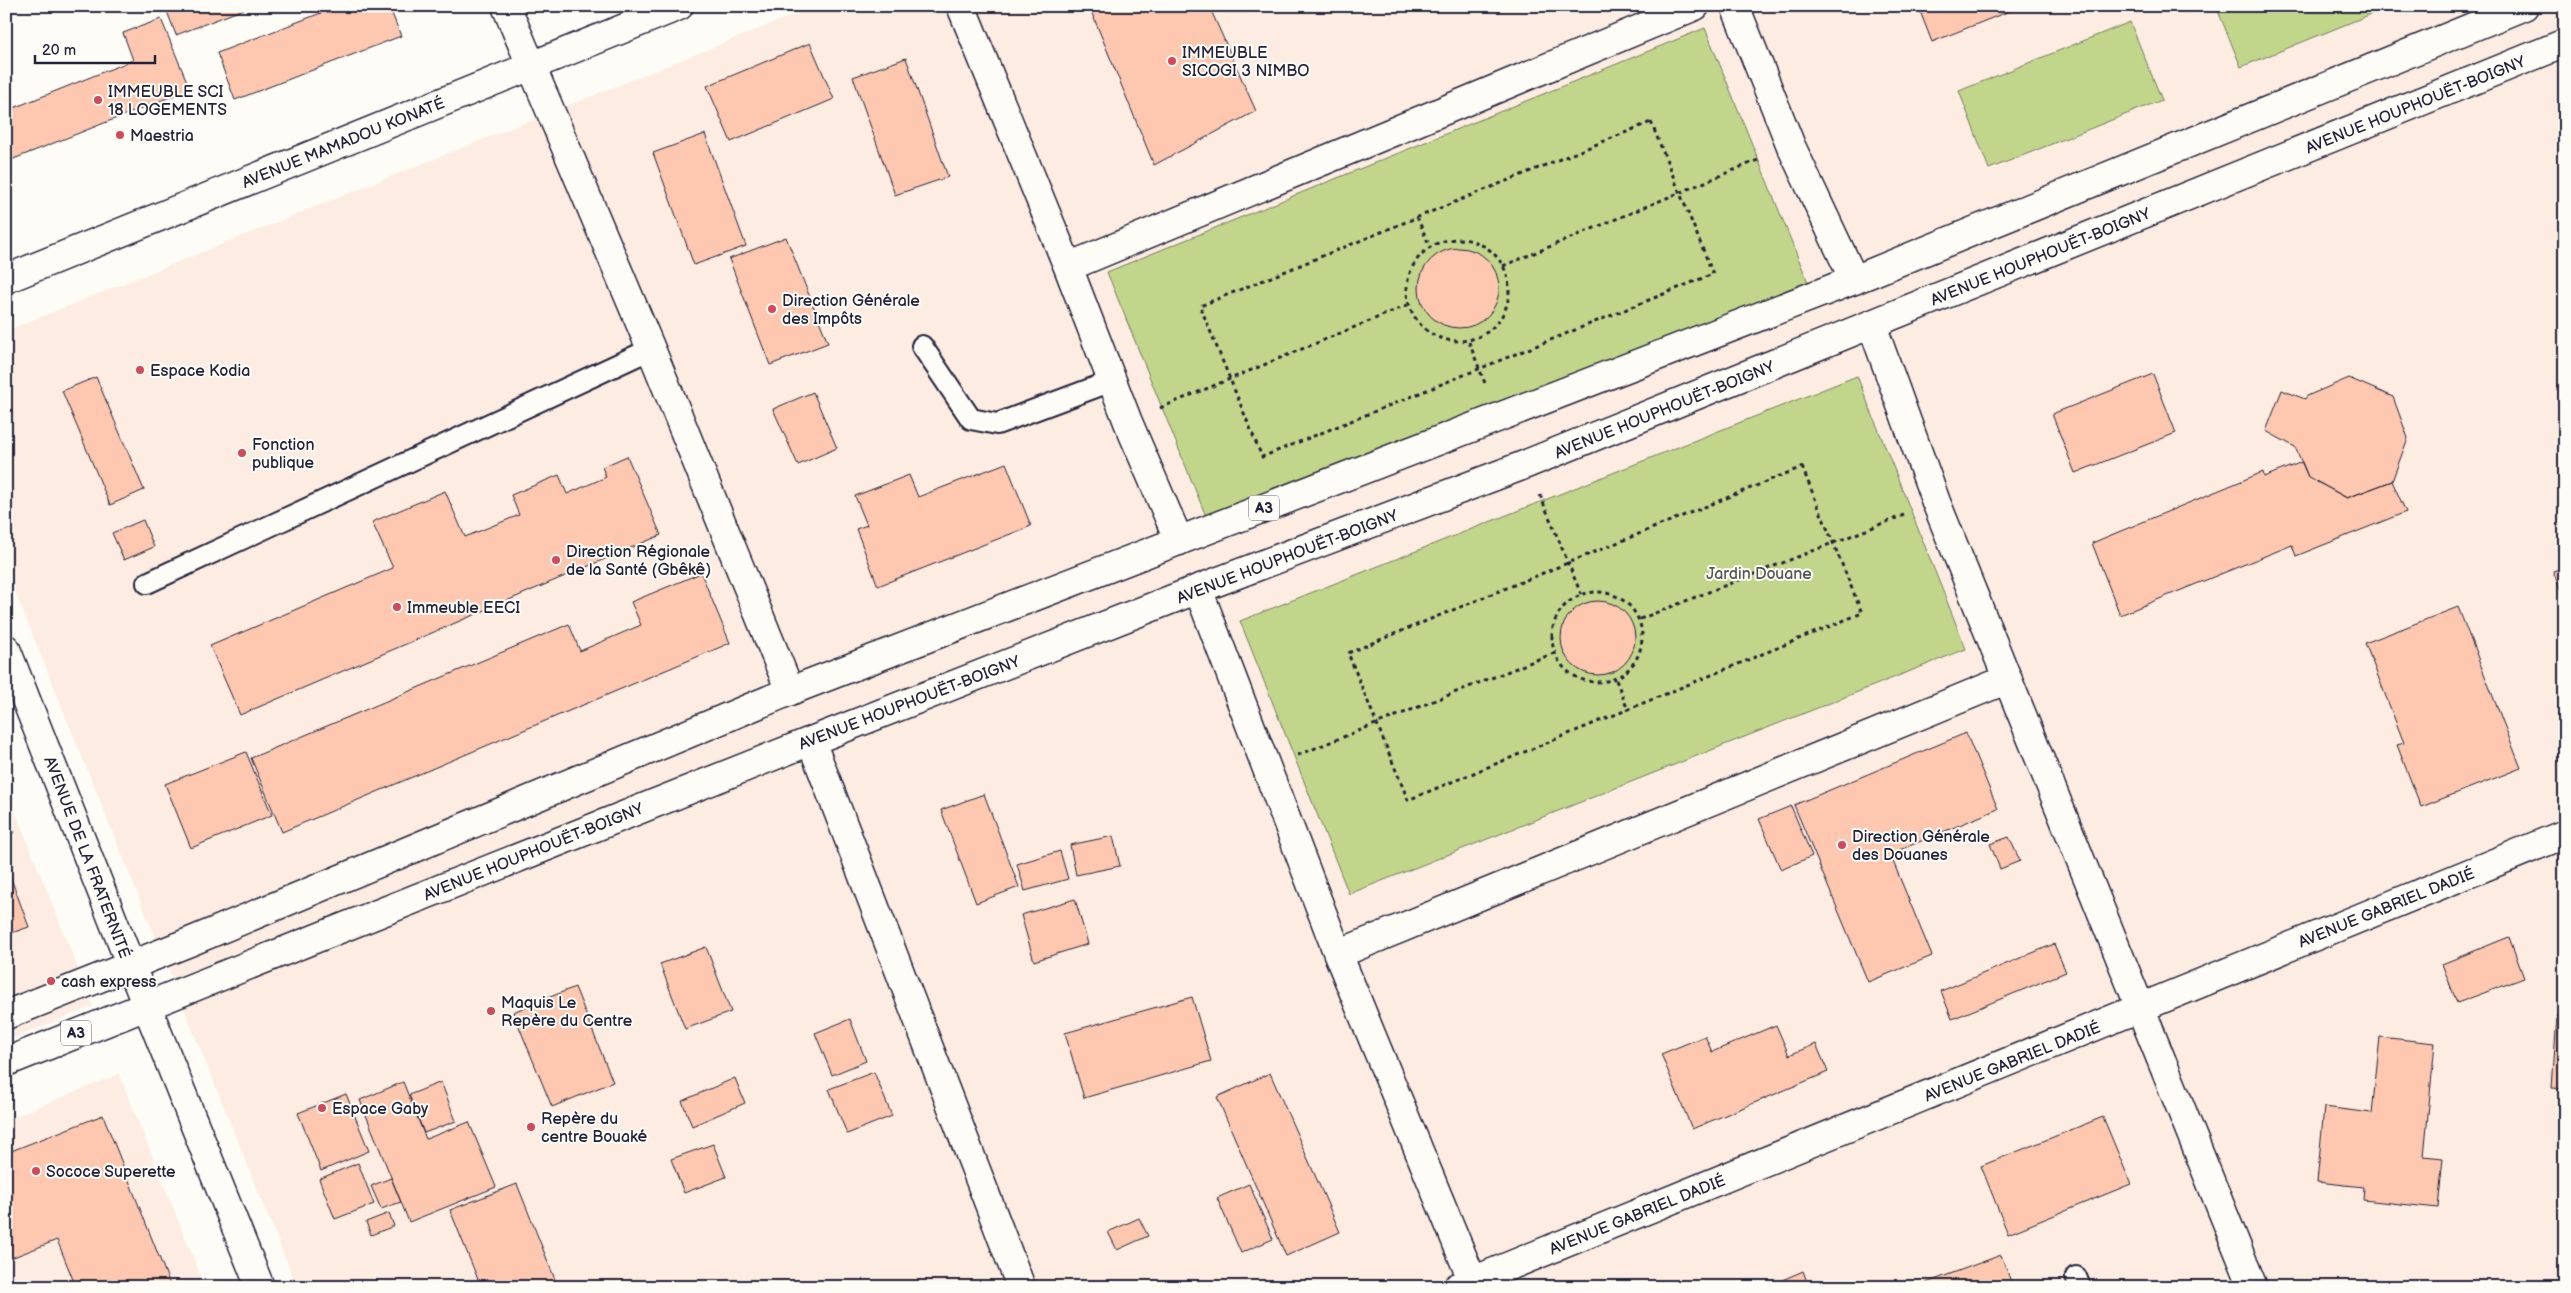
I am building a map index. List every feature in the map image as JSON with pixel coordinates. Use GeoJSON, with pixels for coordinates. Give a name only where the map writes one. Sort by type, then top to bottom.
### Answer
{"type":"FeatureCollection","features":[{"type":"Feature","properties":{"kind":"main road"},"geometry":{"type":"LineString","coordinates":[[506,6],[651,349],[790,691]]}},
{"type":"Feature","properties":{"kind":"main road","name":"AVENUE MAMADOU KONATÉ"},"geometry":{"type":"LineString","coordinates":[[6,279],[679,6]]}},
{"type":"Feature","properties":{"kind":"main road"},"geometry":{"type":"LineString","coordinates":[[962,6],[1068,267],[1128,422],[1179,541]]}},
{"type":"Feature","properties":{"kind":"main road"},"geometry":{"type":"LineString","coordinates":[[1068,267],[1695,6]]}},
{"type":"Feature","properties":{"kind":"main road"},"geometry":{"type":"LineString","coordinates":[[1735,6],[1791,146],[1854,280]]}},
{"type":"Feature","properties":{"kind":"main road","name":"A3"},"geometry":{"type":"LineString","coordinates":[[6,1015],[130,966],[790,691],[1854,280],[2524,6]]}},
{"type":"Feature","properties":{"kind":"main road","name":"AVENUE HOUPHOUËT-BOIGNY"},"geometry":{"type":"LineString","coordinates":[[6,1062],[146,1004],[810,741],[1198,589],[1528,464],[2565,43]]}},
{"type":"Feature","properties":{"kind":"main road"},"geometry":{"type":"LineString","coordinates":[[1872,325],[1936,502],[2253,1287]]}},
{"type":"Feature","properties":{"kind":"main road"},"geometry":{"type":"LineString","coordinates":[[1198,589],[1468,1285]]}},
{"type":"Feature","properties":{"kind":"main road","name":"AVENUE DE LA FRATERNITÉ"},"geometry":{"type":"LineString","coordinates":[[8,656],[130,966],[260,1287]]}},
{"type":"Feature","properties":{"kind":"main road"},"geometry":{"type":"LineString","coordinates":[[1338,954],[2008,679]]}},
{"type":"Feature","properties":{"kind":"main road"},"geometry":{"type":"LineString","coordinates":[[810,741],[1020,1287]]}},
{"type":"Feature","properties":{"kind":"main road","name":"AVENUE GABRIEL DADIÉ"},"geometry":{"type":"LineString","coordinates":[[1468,1285],[2565,834]]}},
{"type":"Feature","properties":{"kind":"lane"},"geometry":{"type":"LineString","coordinates":[[922,346],[971,419],[997,424],[1112,381]]}},
{"type":"Feature","properties":{"kind":"lane"},"geometry":{"type":"LineString","coordinates":[[147,583],[651,349]]}},
{"type":"Feature","properties":{"kind":"path"},"geometry":{"type":"LineString","coordinates":[[1651,122],[1713,274],[1262,458],[1200,306],[1417,218],[1651,122]]}},
{"type":"Feature","properties":{"kind":"path"},"geometry":{"type":"LineString","coordinates":[[1504,266],[1791,146]]}},
{"type":"Feature","properties":{"kind":"path"},"geometry":{"type":"LineString","coordinates":[[1417,218],[1430,247]]}},
{"type":"Feature","properties":{"kind":"path"},"geometry":{"type":"LineString","coordinates":[[1450,239],[1471,240],[1490,250],[1504,266],[1510,284],[1508,303],[1500,320],[1487,334],[1469,342],[1444,341],[1422,327],[1408,305],[1407,283],[1414,262],[1430,247],[1450,239]]}},
{"type":"Feature","properties":{"kind":"path"},"geometry":{"type":"LineString","coordinates":[[1128,422],[1408,305]]}},
{"type":"Feature","properties":{"kind":"path"},"geometry":{"type":"LineString","coordinates":[[1469,342],[1498,417]]}},
{"type":"Feature","properties":{"kind":"path"},"geometry":{"type":"LineString","coordinates":[[1528,464],[1581,594]]}},
{"type":"Feature","properties":{"kind":"path"},"geometry":{"type":"LineString","coordinates":[[1802,467],[1833,543],[1862,613],[1408,800],[1348,654],[1802,467]]}},
{"type":"Feature","properties":{"kind":"path"},"geometry":{"type":"LineString","coordinates":[[1640,619],[1936,502]]}},
{"type":"Feature","properties":{"kind":"path"},"geometry":{"type":"LineString","coordinates":[[1604,592],[1626,602],[1640,619],[1643,638],[1640,655],[1631,670],[1616,680],[1593,683],[1570,674],[1554,653],[1552,638],[1555,620],[1565,604],[1581,594],[1604,592]]}},
{"type":"Feature","properties":{"kind":"path"},"geometry":{"type":"LineString","coordinates":[[1268,768],[1554,653]]}},
{"type":"Feature","properties":{"kind":"path"},"geometry":{"type":"LineString","coordinates":[[1616,680],[1628,710]]}},
{"type":"Feature","properties":{"kind":"shaded area"},"geometry":{"type":"Polygon","coordinates":[[[816,6],[2565,6],[2565,1287],[297,1287],[6,569],[6,331],[816,6]]]}},
{"type":"Feature","properties":{"kind":"shaded area"},"geometry":{"type":"Polygon","coordinates":[[[6,789],[93,1006],[6,1041],[6,789]]]}},
{"type":"Feature","properties":{"kind":"shaded area"},"geometry":{"type":"Polygon","coordinates":[[[119,1074],[205,1287],[6,1287],[6,1120],[119,1074]]]}},
{"type":"Feature","properties":{"kind":"green space"},"geometry":{"type":"Polygon","coordinates":[[[2216,6],[2391,6],[2241,67],[2216,6]]]}},
{"type":"Feature","properties":{"kind":"green space"},"geometry":{"type":"Polygon","coordinates":[[[2130,22],[2162,100],[1989,169],[1959,91],[2130,22]]]}},
{"type":"Feature","properties":{"kind":"green space"},"geometry":{"type":"Polygon","coordinates":[[[1705,28],[1814,297],[1216,541],[1107,272],[1705,28]]]}},
{"type":"Feature","properties":{"kind":"green space","name":"Jardin Douane"},"geometry":{"type":"Polygon","coordinates":[[[1857,376],[1966,649],[1349,894],[1240,621],[1857,376]]]}},
{"type":"Feature","properties":{"kind":"building"},"geometry":{"type":"Polygon","coordinates":[[[165,6],[252,6],[176,35],[165,6]]]}},
{"type":"Feature","properties":{"kind":"building"},"geometry":{"type":"Polygon","coordinates":[[[339,6],[389,6],[401,36],[235,100],[217,53],[339,6]]]}},
{"type":"Feature","properties":{"kind":"building","name":"IMMEUBLE SICOGI 3 NIMBO"},"geometry":{"type":"Polygon","coordinates":[[[1097,6],[1209,6],[1256,111],[1154,165],[1091,11],[1097,6]]]}},
{"type":"Feature","properties":{"kind":"building"},"geometry":{"type":"Polygon","coordinates":[[[1918,6],[2022,6],[1932,42],[1918,6]]]}},
{"type":"Feature","properties":{"kind":"building","name":"IMMEUBLE SCI 18 LOGEMENTS"},"geometry":{"type":"Polygon","coordinates":[[[161,19],[190,89],[6,162],[6,111],[133,60],[123,33],[161,19]]]}},
{"type":"Feature","properties":{"kind":"building"},"geometry":{"type":"Polygon","coordinates":[[[810,43],[834,99],[731,142],[707,86],[810,43]]]}},
{"type":"Feature","properties":{"kind":"building"},"geometry":{"type":"Polygon","coordinates":[[[906,58],[948,177],[895,195],[853,77],[906,58]]]}},
{"type":"Feature","properties":{"kind":"building"},"geometry":{"type":"Polygon","coordinates":[[[705,134],[746,246],[694,265],[653,153],[705,134]]]}},
{"type":"Feature","properties":{"kind":"building"},"geometry":{"type":"Polygon","coordinates":[[[786,237],[828,343],[770,365],[729,259],[786,237]]]}},
{"type":"Feature","properties":{"kind":"building"},"geometry":{"type":"Polygon","coordinates":[[[1459,248],[1474,251],[1487,260],[1496,273],[1499,288],[1496,303],[1487,316],[1474,325],[1459,328],[1444,325],[1431,316],[1422,303],[1419,288],[1422,273],[1431,260],[1444,251],[1459,248]]]}},
{"type":"Feature","properties":{"kind":"building"},"geometry":{"type":"Polygon","coordinates":[[[2153,374],[2176,433],[2075,473],[2052,414],[2153,374]]]}},
{"type":"Feature","properties":{"kind":"building"},"geometry":{"type":"Polygon","coordinates":[[[96,377],[144,490],[110,505],[62,391],[96,377]]]}},
{"type":"Feature","properties":{"kind":"building"},"geometry":{"type":"Polygon","coordinates":[[[2349,378],[2393,397],[2408,438],[2392,481],[2347,498],[2308,477],[2295,447],[2266,431],[2282,390],[2305,399],[2307,396],[2349,378]]]}},
{"type":"Feature","properties":{"kind":"building"},"geometry":{"type":"Polygon","coordinates":[[[813,392],[837,448],[798,465],[773,409],[813,392]]]}},
{"type":"Feature","properties":{"kind":"building","name":"Immeuble EECI"},"geometry":{"type":"Polygon","coordinates":[[[627,456],[661,535],[240,715],[210,646],[393,568],[372,522],[445,491],[465,537],[519,515],[511,495],[559,475],[567,494],[606,477],[602,467],[627,456]]]}},
{"type":"Feature","properties":{"kind":"building"},"geometry":{"type":"Polygon","coordinates":[[[2302,462],[2308,477],[2347,498],[2392,481],[2406,512],[2296,556],[2292,545],[2120,615],[2092,543],[2263,472],[2264,477],[2302,462]]]}},
{"type":"Feature","properties":{"kind":"building"},"geometry":{"type":"Polygon","coordinates":[[[1006,463],[1031,526],[878,586],[856,529],[867,525],[855,496],[909,475],[918,497],[1006,463]]]}},
{"type":"Feature","properties":{"kind":"building"},"geometry":{"type":"Polygon","coordinates":[[[143,520],[154,547],[124,560],[112,533],[143,520]]]}},
{"type":"Feature","properties":{"kind":"building"},"geometry":{"type":"Polygon","coordinates":[[[2565,567],[2565,602],[2553,571],[2565,567]]]}},
{"type":"Feature","properties":{"kind":"building"},"geometry":{"type":"Polygon","coordinates":[[[701,573],[730,643],[282,832],[251,758],[569,624],[580,651],[641,625],[631,602],[701,573]]]}},
{"type":"Feature","properties":{"kind":"building"},"geometry":{"type":"Polygon","coordinates":[[[1598,601],[1612,604],[1624,612],[1632,624],[1635,638],[1632,652],[1624,664],[1612,672],[1598,675],[1584,672],[1572,664],[1564,652],[1561,638],[1564,624],[1572,612],[1584,604],[1598,601]]]}},
{"type":"Feature","properties":{"kind":"building"},"geometry":{"type":"Polygon","coordinates":[[[2458,607],[2521,768],[2421,807],[2397,745],[2404,743],[2365,643],[2458,607]]]}},
{"type":"Feature","properties":{"kind":"building"},"geometry":{"type":"Polygon","coordinates":[[[1966,733],[1998,809],[1890,854],[1932,956],[1868,982],[1794,805],[1966,733]]]}},
{"type":"Feature","properties":{"kind":"building"},"geometry":{"type":"Polygon","coordinates":[[[246,752],[272,815],[191,848],[165,784],[246,752]]]}},
{"type":"Feature","properties":{"kind":"building"},"geometry":{"type":"Polygon","coordinates":[[[984,794],[1019,887],[976,903],[941,810],[984,794]]]}},
{"type":"Feature","properties":{"kind":"building"},"geometry":{"type":"Polygon","coordinates":[[[1791,806],[1812,856],[1781,870],[1759,819],[1791,806]]]}},
{"type":"Feature","properties":{"kind":"building"},"geometry":{"type":"Polygon","coordinates":[[[6,815],[14,833],[6,836],[6,815]]]}},
{"type":"Feature","properties":{"kind":"building"},"geometry":{"type":"Polygon","coordinates":[[[1113,836],[1120,866],[1076,875],[1070,845],[1113,836]]]}},
{"type":"Feature","properties":{"kind":"building"},"geometry":{"type":"Polygon","coordinates":[[[2009,837],[2020,861],[2000,869],[1990,844],[2009,837]]]}},
{"type":"Feature","properties":{"kind":"building"},"geometry":{"type":"Polygon","coordinates":[[[1060,851],[1068,879],[1025,891],[1017,864],[1060,851]]]}},
{"type":"Feature","properties":{"kind":"building"},"geometry":{"type":"Polygon","coordinates":[[[6,865],[29,927],[6,935],[6,865]]]}},
{"type":"Feature","properties":{"kind":"building"},"geometry":{"type":"Polygon","coordinates":[[[1075,899],[1088,944],[1034,961],[1021,915],[1075,899]]]}},
{"type":"Feature","properties":{"kind":"building"},"geometry":{"type":"Polygon","coordinates":[[[2509,937],[2524,978],[2457,1003],[2442,964],[2509,937]]]}},
{"type":"Feature","properties":{"kind":"building"},"geometry":{"type":"Polygon","coordinates":[[[2054,944],[2066,972],[1952,1019],[1941,991],[2054,944]]]}},
{"type":"Feature","properties":{"kind":"building"},"geometry":{"type":"Polygon","coordinates":[[[706,947],[731,1012],[685,1029],[660,964],[706,947]]]}},
{"type":"Feature","properties":{"kind":"building"},"geometry":{"type":"Polygon","coordinates":[[[575,987],[613,1082],[552,1107],[513,1012],[575,987]]]}},
{"type":"Feature","properties":{"kind":"building"},"geometry":{"type":"Polygon","coordinates":[[[1192,997],[1211,1061],[1084,1098],[1065,1033],[1192,997]]]}},
{"type":"Feature","properties":{"kind":"building"},"geometry":{"type":"Polygon","coordinates":[[[2557,1016],[2565,1016],[2565,1089],[2552,1088],[2557,1016]]]}},
{"type":"Feature","properties":{"kind":"building"},"geometry":{"type":"Polygon","coordinates":[[[850,1019],[866,1061],[832,1075],[815,1033],[850,1019]]]}},
{"type":"Feature","properties":{"kind":"building"},"geometry":{"type":"Polygon","coordinates":[[[1776,1025],[1789,1055],[1816,1044],[1828,1072],[1692,1129],[1661,1054],[1705,1036],[1712,1052],[1776,1025]]]}},
{"type":"Feature","properties":{"kind":"building"},"geometry":{"type":"Polygon","coordinates":[[[2380,1037],[2435,1043],[2424,1156],[2443,1158],[2438,1208],[2363,1200],[2364,1187],[2317,1182],[2324,1107],[2372,1113],[2380,1037]]]}},
{"type":"Feature","properties":{"kind":"building"},"geometry":{"type":"Polygon","coordinates":[[[874,1072],[892,1116],[847,1134],[829,1089],[874,1072]]]}},
{"type":"Feature","properties":{"kind":"building"},"geometry":{"type":"Polygon","coordinates":[[[1270,1073],[1340,1232],[1286,1256],[1217,1097],[1270,1073]]]}},
{"type":"Feature","properties":{"kind":"building"},"geometry":{"type":"Polygon","coordinates":[[[735,1078],[745,1103],[692,1126],[682,1101],[735,1078]]]}},
{"type":"Feature","properties":{"kind":"building"},"geometry":{"type":"Polygon","coordinates":[[[403,1082],[426,1139],[469,1122],[496,1187],[409,1222],[360,1100],[403,1082]]]}},
{"type":"Feature","properties":{"kind":"building"},"geometry":{"type":"Polygon","coordinates":[[[441,1082],[456,1121],[424,1133],[409,1095],[441,1082]]]}},
{"type":"Feature","properties":{"kind":"building"},"geometry":{"type":"Polygon","coordinates":[[[346,1094],[369,1151],[321,1171],[298,1113],[346,1094]]]}},
{"type":"Feature","properties":{"kind":"building"},"geometry":{"type":"Polygon","coordinates":[[[103,1115],[171,1287],[76,1287],[57,1240],[6,1260],[6,1153],[103,1115]]]}},
{"type":"Feature","properties":{"kind":"building"},"geometry":{"type":"Polygon","coordinates":[[[2103,1117],[2131,1184],[2008,1234],[1981,1166],[2103,1117]]]}},
{"type":"Feature","properties":{"kind":"building"},"geometry":{"type":"Polygon","coordinates":[[[713,1144],[726,1177],[684,1193],[671,1159],[713,1144]]]}},
{"type":"Feature","properties":{"kind":"building"},"geometry":{"type":"Polygon","coordinates":[[[358,1163],[374,1204],[335,1219],[319,1179],[358,1163]]]}},
{"type":"Feature","properties":{"kind":"building"},"geometry":{"type":"Polygon","coordinates":[[[391,1178],[401,1202],[381,1209],[371,1186],[391,1178]]]}},
{"type":"Feature","properties":{"kind":"building"},"geometry":{"type":"Polygon","coordinates":[[[517,1184],[558,1287],[481,1287],[450,1210],[517,1184]]]}},
{"type":"Feature","properties":{"kind":"building"},"geometry":{"type":"Polygon","coordinates":[[[1249,1184],[1273,1239],[1241,1253],[1217,1198],[1249,1184]]]}},
{"type":"Feature","properties":{"kind":"building"},"geometry":{"type":"Polygon","coordinates":[[[389,1213],[394,1226],[371,1235],[366,1222],[389,1213]]]}},
{"type":"Feature","properties":{"kind":"building"},"geometry":{"type":"Polygon","coordinates":[[[1139,1218],[1148,1236],[1117,1250],[1108,1232],[1139,1218]]]}},
{"type":"Feature","properties":{"kind":"building"},"geometry":{"type":"Polygon","coordinates":[[[2001,1255],[2013,1287],[1927,1287],[1926,1283],[2001,1255]]]}},
{"type":"Feature","properties":{"kind":"building"},"geometry":{"type":"Polygon","coordinates":[[[1803,1271],[1809,1287],[1766,1287],[1803,1271]]]}},
{"type":"Feature","properties":{"kind":"place","name":"IMMEUBLE SICOGI 3 NIMBO"},"geometry":{"type":"Point","coordinates":[1172,61]}},
{"type":"Feature","properties":{"kind":"place","name":"IMMEUBLE SCI 18 LOGEMENTS"},"geometry":{"type":"Point","coordinates":[98,100]}},
{"type":"Feature","properties":{"kind":"place","name":"Maestria"},"geometry":{"type":"Point","coordinates":[120,135]}},
{"type":"Feature","properties":{"kind":"place","name":"Direction Générale des Impôts"},"geometry":{"type":"Point","coordinates":[772,309]}},
{"type":"Feature","properties":{"kind":"place","name":"Espace Kodia"},"geometry":{"type":"Point","coordinates":[140,370]}},
{"type":"Feature","properties":{"kind":"place","name":"Fonction publique"},"geometry":{"type":"Point","coordinates":[242,453]}},
{"type":"Feature","properties":{"kind":"place","name":"Direction Régionale de la Santé (Gbêkê)"},"geometry":{"type":"Point","coordinates":[556,560]}},
{"type":"Feature","properties":{"kind":"place","name":"Immeuble EECI"},"geometry":{"type":"Point","coordinates":[397,607]}},
{"type":"Feature","properties":{"kind":"place","name":"Direction Générale des Douanes"},"geometry":{"type":"Point","coordinates":[1842,845]}},
{"type":"Feature","properties":{"kind":"place","name":"cash express"},"geometry":{"type":"Point","coordinates":[51,981]}},
{"type":"Feature","properties":{"kind":"place","name":"Maquis Le Repère du Centre"},"geometry":{"type":"Point","coordinates":[491,1011]}},
{"type":"Feature","properties":{"kind":"place","name":"Espace Gaby"},"geometry":{"type":"Point","coordinates":[322,1108]}},
{"type":"Feature","properties":{"kind":"place","name":"Repère du centre Bouaké"},"geometry":{"type":"Point","coordinates":[531,1127]}},
{"type":"Feature","properties":{"kind":"place","name":"Sococe Superette"},"geometry":{"type":"Point","coordinates":[36,1171]}}]}
